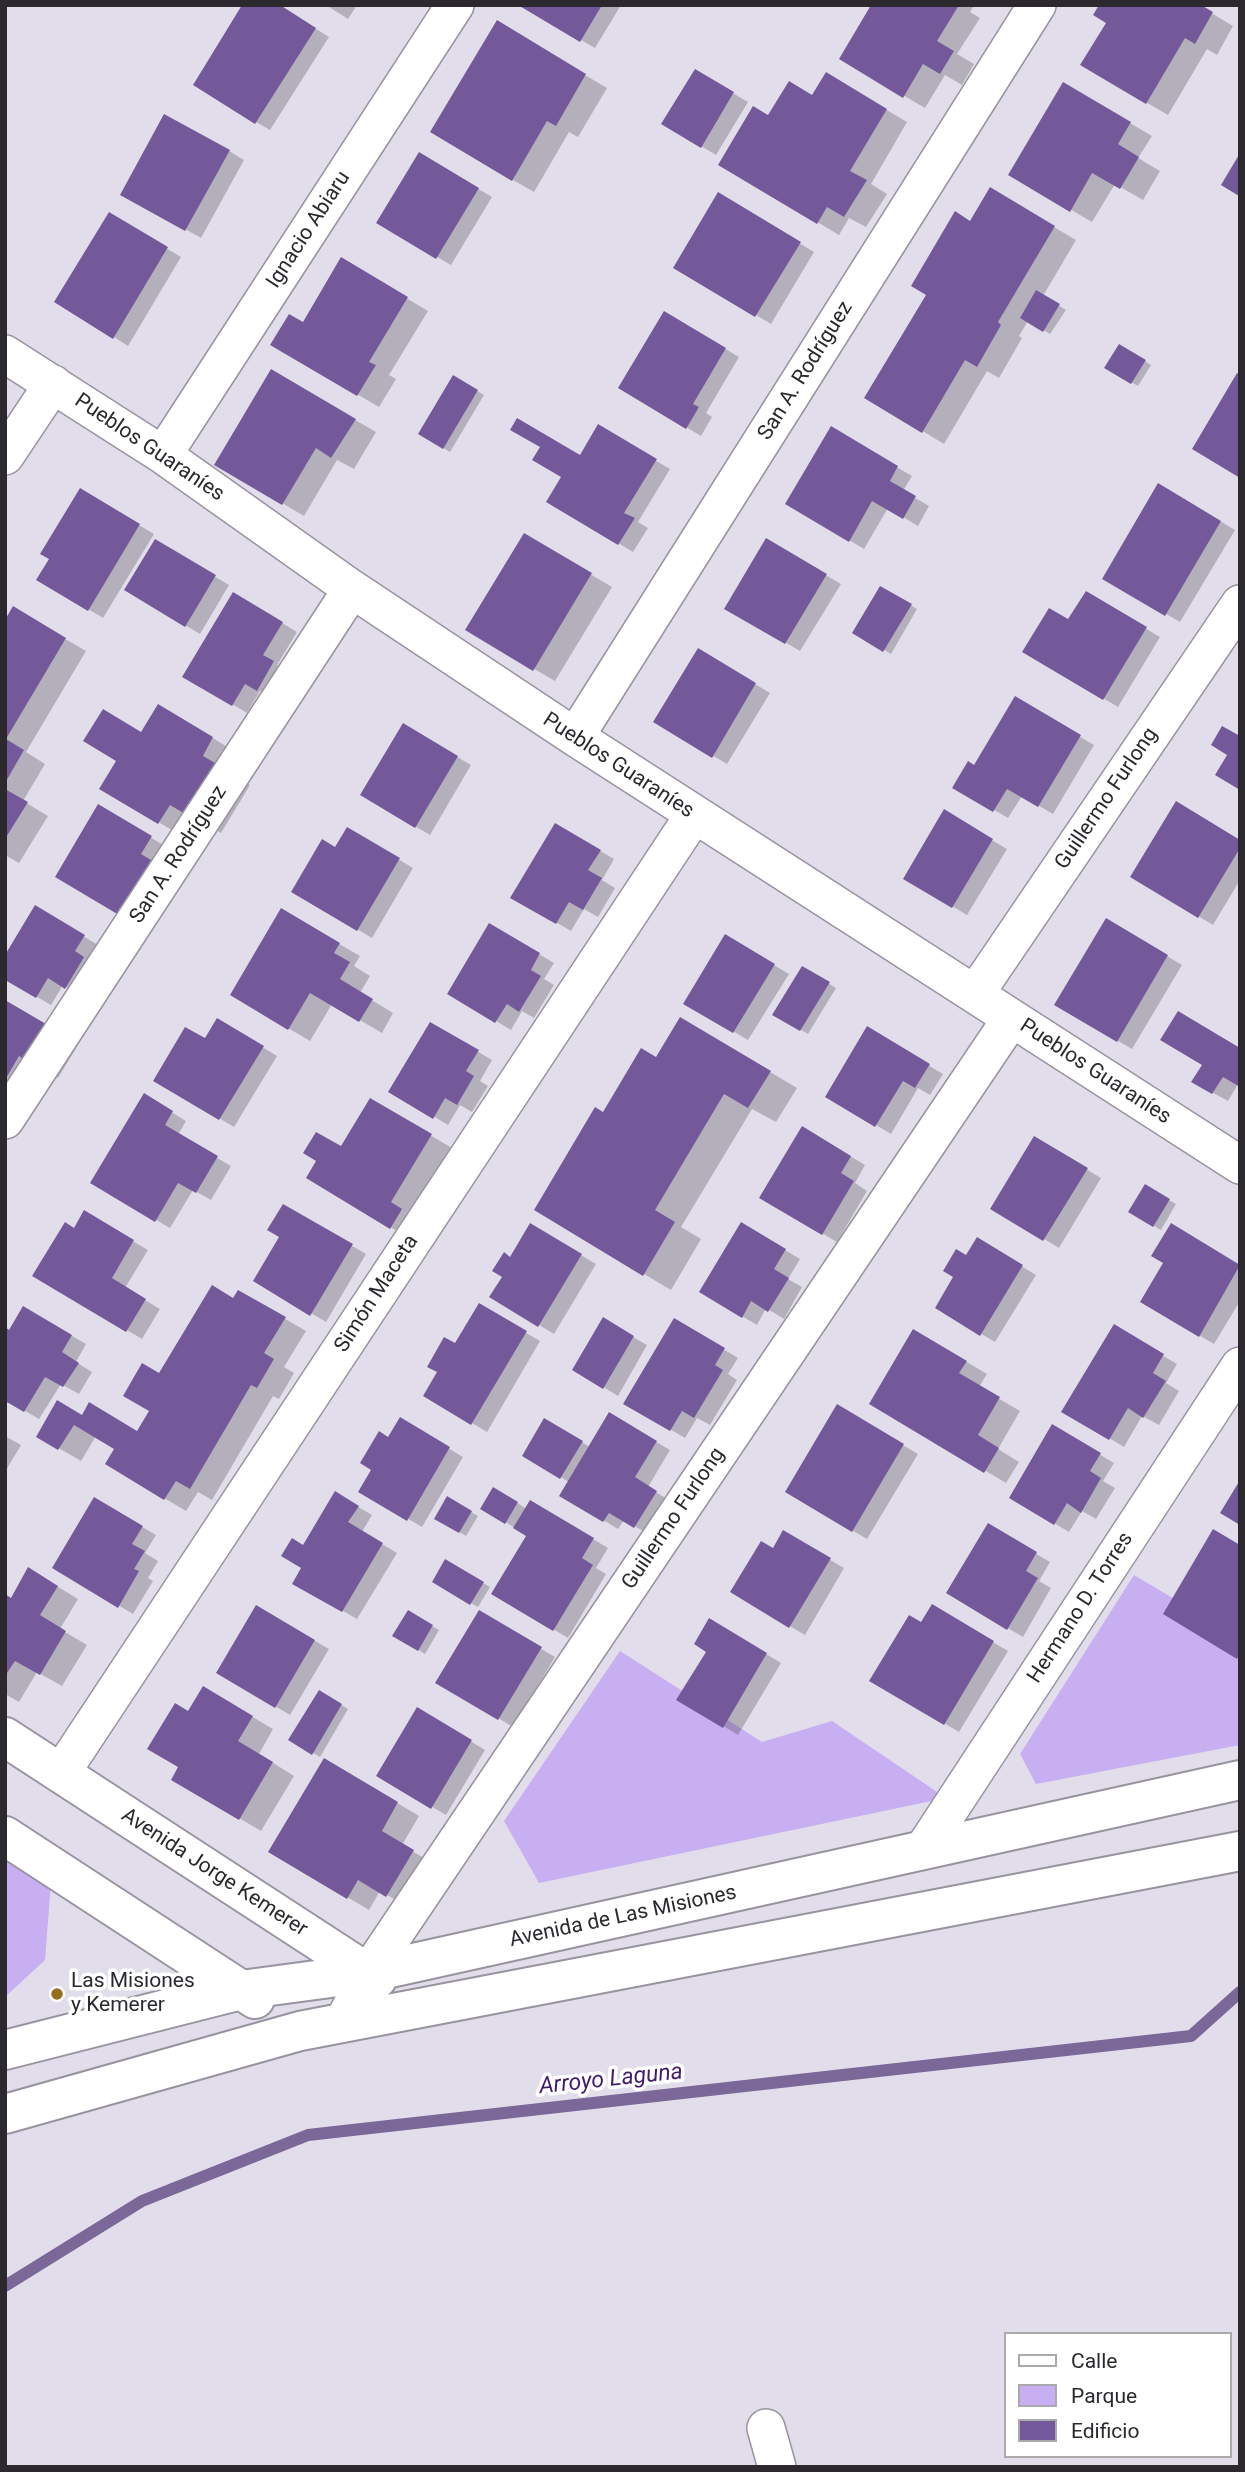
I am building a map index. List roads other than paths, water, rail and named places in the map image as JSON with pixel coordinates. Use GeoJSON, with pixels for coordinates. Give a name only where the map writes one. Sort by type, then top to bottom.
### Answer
{"type":"FeatureCollection","features":[{"type":"Feature","properties":{"kind":"main road","name":"Avenida Jorge Kemerer"},"geometry":{"type":"LineString","coordinates":[[5,1737],[423,2009]]}},
{"type":"Feature","properties":{"kind":"main road","name":"Avenida de Las Misiones"},"geometry":{"type":"LineString","coordinates":[[5,2050],[242,1990],[368,1973],[1240,1780]]}},
{"type":"Feature","properties":{"kind":"main road"},"geometry":{"type":"LineString","coordinates":[[5,1836],[242,1990],[300,2031]]}},
{"type":"Feature","properties":{"kind":"main road"},"geometry":{"type":"LineString","coordinates":[[5,2114],[300,2031],[1240,1851]]}},
{"type":"Feature","properties":{"kind":"street","name":"Ignacio Abiaru"},"geometry":{"type":"LineString","coordinates":[[163,455],[455,5]]}},
{"type":"Feature","properties":{"kind":"street","name":"San A. Rodríguez"},"geometry":{"type":"LineString","coordinates":[[575,737],[1037,5]]}},
{"type":"Feature","properties":{"kind":"street","name":"Pueblos Guaraníes"},"geometry":{"type":"LineString","coordinates":[[5,354],[163,455],[352,589],[575,737],[1240,1165]]}},
{"type":"Feature","properties":{"kind":"street"},"geometry":{"type":"LineString","coordinates":[[5,456],[53,384]]}},
{"type":"Feature","properties":{"kind":"street","name":"San A. Rodríguez"},"geometry":{"type":"LineString","coordinates":[[5,1120],[352,589]]}},
{"type":"Feature","properties":{"kind":"street","name":"Guillermo Furlong"},"geometry":{"type":"LineString","coordinates":[[975,994],[1240,604]]}},
{"type":"Feature","properties":{"kind":"street","name":"Simón Maceta"},"geometry":{"type":"LineString","coordinates":[[61,1773],[694,815]]}},
{"type":"Feature","properties":{"kind":"street","name":"Guillermo Furlong"},"geometry":{"type":"LineString","coordinates":[[343,2023],[368,1973],[1012,1019]]}},
{"type":"Feature","properties":{"kind":"street","name":"Hermano D. Torres"},"geometry":{"type":"LineString","coordinates":[[923,1850],[1240,1366]]}},
{"type":"Feature","properties":{"kind":"street"},"geometry":{"type":"LineString","coordinates":[[766,2428],[776,2467]]}},
{"type":"Feature","properties":{"kind":"waterway","name":"Arroyo Laguna"},"geometry":{"type":"LineString","coordinates":[[5,2286],[142,2201],[308,2135],[1191,2036],[1240,1992]]}},
{"type":"Feature","properties":{"kind":"place","name":"Las Misiones y Kemerer"},"geometry":{"type":"Point","coordinates":[57,1994]}}]}
